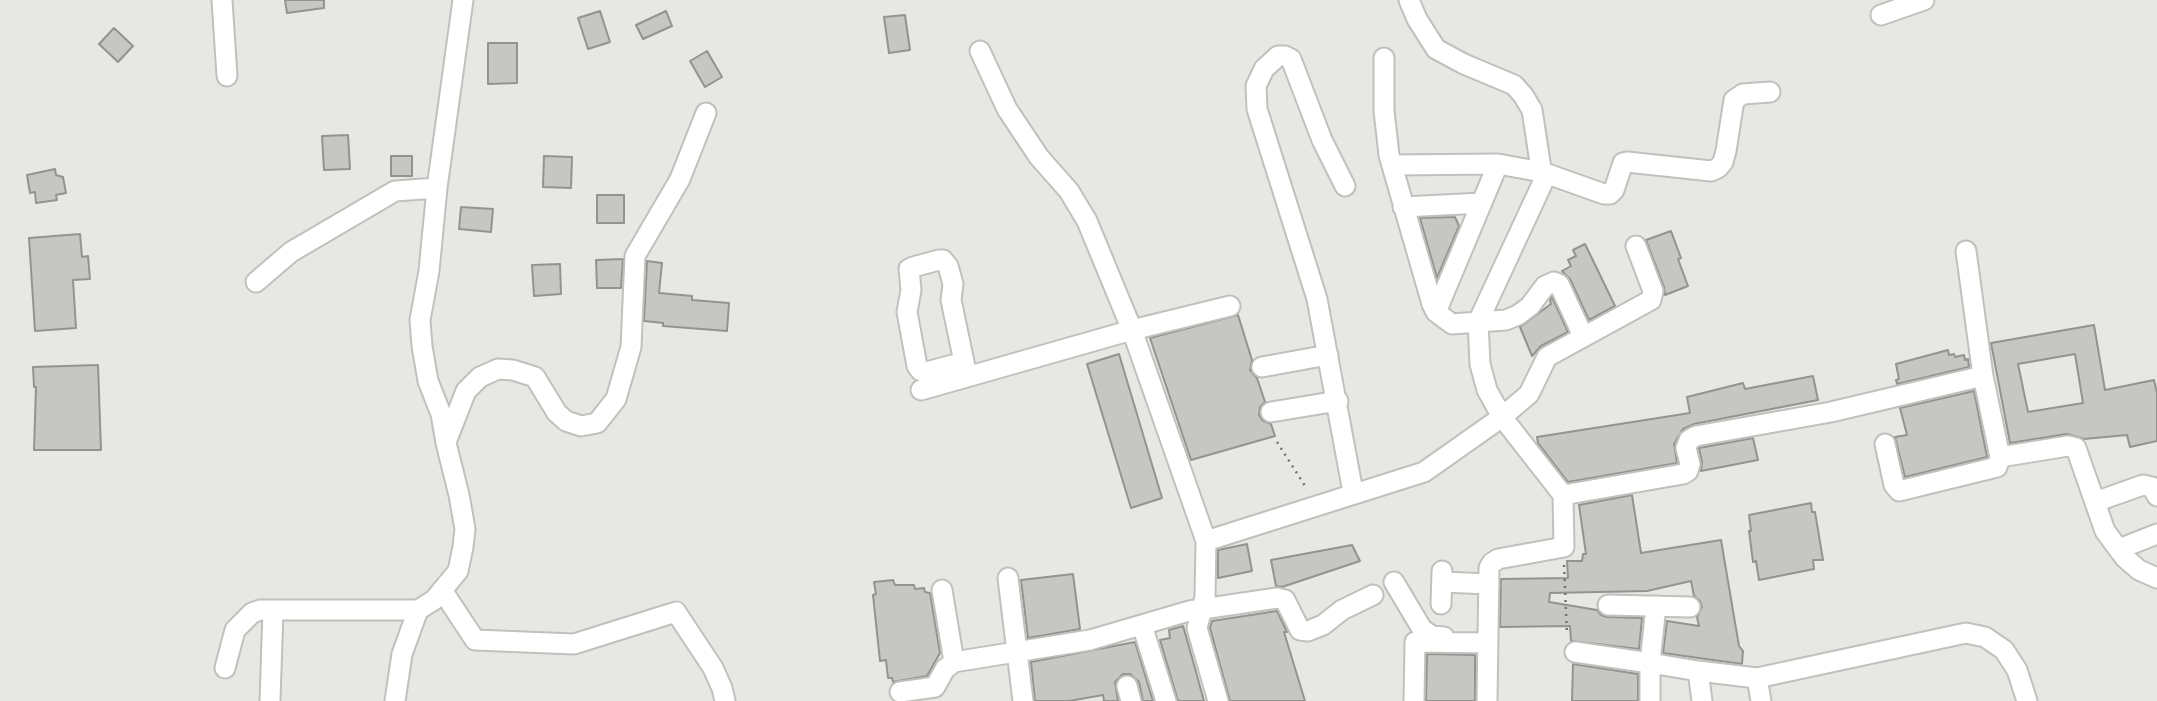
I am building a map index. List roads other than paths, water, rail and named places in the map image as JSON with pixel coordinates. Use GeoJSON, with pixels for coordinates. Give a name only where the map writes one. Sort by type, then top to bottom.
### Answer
{"type":"FeatureCollection","features":[{"type":"Feature","properties":{"kind":"street"},"geometry":{"type":"LineString","coordinates":[[222,0],[227,76]]}},
{"type":"Feature","properties":{"kind":"street"},"geometry":{"type":"LineString","coordinates":[[225,668],[235,630],[251,613],[273,610],[418,610],[434,600],[458,571],[465,529],[441,414],[428,381],[421,320],[463,0]]}},
{"type":"Feature","properties":{"kind":"street"},"geometry":{"type":"LineString","coordinates":[[1409,0],[1417,19],[1436,49],[1514,85],[1523,95],[1532,110],[1542,172],[1543,182],[1539,192],[1478,322],[1480,364],[1487,390],[1502,417],[1563,495],[1564,547],[1498,559],[1489,568],[1488,701]]}},
{"type":"Feature","properties":{"kind":"street"},"geometry":{"type":"LineString","coordinates":[[1881,15],[1924,0]]}},
{"type":"Feature","properties":{"kind":"street"},"geometry":{"type":"LineString","coordinates":[[980,51],[1007,109],[1039,157],[1069,191],[1087,222],[1132,330],[1206,541],[1205,597],[1197,628],[1218,701]]}},
{"type":"Feature","properties":{"kind":"street"},"geometry":{"type":"LineString","coordinates":[[1345,186],[1322,140],[1291,60],[1285,55],[1278,56],[1264,69],[1256,86],[1257,109],[1317,299],[1353,492]]}},
{"type":"Feature","properties":{"kind":"street"},"geometry":{"type":"LineString","coordinates":[[1384,58],[1384,111],[1391,165],[1436,312],[1452,324],[1506,320],[1530,306],[1545,286],[1554,282],[1559,284],[1583,336]]}},
{"type":"Feature","properties":{"kind":"street"},"geometry":{"type":"LineString","coordinates":[[1391,165],[1498,164],[1542,172],[1610,194],[1614,190],[1623,163],[1627,162],[1711,171],[1718,168],[1723,162],[1734,100],[1743,94],[1770,92]]}},
{"type":"Feature","properties":{"kind":"street"},"geometry":{"type":"LineString","coordinates":[[446,443],[466,391],[480,377],[498,369],[513,370],[535,377],[557,414],[566,421],[581,426],[597,423],[616,399],[631,347],[635,256],[680,180],[706,113]]}},
{"type":"Feature","properties":{"kind":"street"},"geometry":{"type":"LineString","coordinates":[[1436,312],[1498,164]]}},
{"type":"Feature","properties":{"kind":"street"},"geometry":{"type":"LineString","coordinates":[[256,282],[291,252],[395,191],[437,188]]}},
{"type":"Feature","properties":{"kind":"street"},"geometry":{"type":"LineString","coordinates":[[1403,207],[1482,203]]}},
{"type":"Feature","properties":{"kind":"street"},"geometry":{"type":"LineString","coordinates":[[1206,541],[1424,471],[1502,417],[1529,394],[1547,357],[1651,300],[1653,291],[1636,246]]}},
{"type":"Feature","properties":{"kind":"street"},"geometry":{"type":"LineString","coordinates":[[1885,444],[1894,485],[1899,491],[1993,468],[1999,464],[2000,457],[1983,376],[1966,251]]}},
{"type":"Feature","properties":{"kind":"street"},"geometry":{"type":"LineString","coordinates":[[966,369],[951,300],[953,284],[948,266],[943,260],[939,260],[909,269],[911,290],[906,312],[917,366],[926,372],[966,369],[1230,306]]}},
{"type":"Feature","properties":{"kind":"street"},"geometry":{"type":"LineString","coordinates":[[1262,367],[1328,355]]}},
{"type":"Feature","properties":{"kind":"street"},"geometry":{"type":"LineString","coordinates":[[921,390],[966,369]]}},
{"type":"Feature","properties":{"kind":"street"},"geometry":{"type":"LineString","coordinates":[[1563,495],[1683,474],[1688,471],[1690,464],[1686,448],[1689,440],[1696,436],[1831,412],[1983,376]]}},
{"type":"Feature","properties":{"kind":"street"},"geometry":{"type":"LineString","coordinates":[[1271,412],[1338,401]]}},
{"type":"Feature","properties":{"kind":"street"},"geometry":{"type":"LineString","coordinates":[[2000,457],[2072,446],[2076,448],[2105,531],[2139,570],[2157,578]]}},
{"type":"Feature","properties":{"kind":"street"},"geometry":{"type":"LineString","coordinates":[[2095,502],[2143,485],[2152,487],[2157,496]]}},
{"type":"Feature","properties":{"kind":"street"},"geometry":{"type":"LineString","coordinates":[[2119,549],[2157,534]]}},
{"type":"Feature","properties":{"kind":"street"},"geometry":{"type":"LineString","coordinates":[[1441,604],[1442,576],[1489,584]]}},
{"type":"Feature","properties":{"kind":"street"},"geometry":{"type":"LineString","coordinates":[[1008,578],[1023,701]]}},
{"type":"Feature","properties":{"kind":"street"},"geometry":{"type":"LineString","coordinates":[[1394,582],[1428,634],[1488,640]]}},
{"type":"Feature","properties":{"kind":"street"},"geometry":{"type":"LineString","coordinates":[[442,590],[475,640],[574,644],[676,612],[713,668],[725,701]]}},
{"type":"Feature","properties":{"kind":"street"},"geometry":{"type":"LineString","coordinates":[[942,590],[954,662]]}},
{"type":"Feature","properties":{"kind":"street"},"geometry":{"type":"LineString","coordinates":[[900,692],[935,687],[945,668],[954,662],[1090,640],[1189,611],[1282,598],[1300,629],[1307,631],[1323,625],[1342,610],[1373,595]]}},
{"type":"Feature","properties":{"kind":"street"},"geometry":{"type":"LineString","coordinates":[[1608,605],[1690,607]]}},
{"type":"Feature","properties":{"kind":"street"},"geometry":{"type":"LineString","coordinates":[[1650,701],[1650,663],[1656,606]]}},
{"type":"Feature","properties":{"kind":"street"},"geometry":{"type":"LineString","coordinates":[[270,701],[273,610]]}},
{"type":"Feature","properties":{"kind":"street"},"geometry":{"type":"LineString","coordinates":[[395,701],[402,654],[418,610]]}},
{"type":"Feature","properties":{"kind":"street"},"geometry":{"type":"LineString","coordinates":[[1142,625],[1166,701]]}},
{"type":"Feature","properties":{"kind":"street"},"geometry":{"type":"LineString","coordinates":[[1575,652],[1757,678],[1966,634],[1985,637],[2004,650],[2017,670],[2027,701]]}},
{"type":"Feature","properties":{"kind":"street"},"geometry":{"type":"LineString","coordinates":[[1414,701],[1415,642],[1488,640]]}},
{"type":"Feature","properties":{"kind":"street"},"geometry":{"type":"LineString","coordinates":[[1698,671],[1702,701]]}},
{"type":"Feature","properties":{"kind":"street"},"geometry":{"type":"LineString","coordinates":[[1757,678],[1761,701]]}}]}
